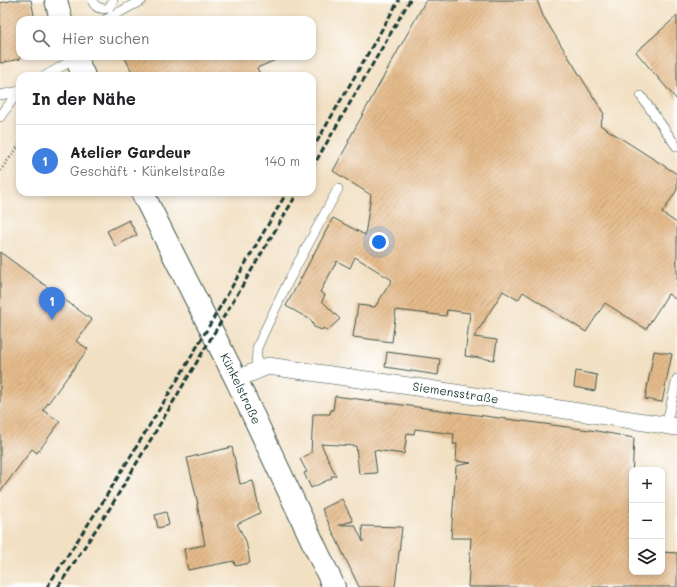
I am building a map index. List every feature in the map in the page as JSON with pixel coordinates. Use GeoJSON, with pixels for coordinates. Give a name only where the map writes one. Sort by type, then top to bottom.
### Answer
{"type":"FeatureCollection","features":[{"type":"Feature","properties":{"kind":"street"},"geometry":{"type":"LineString","coordinates":[[56,0],[60,16]]}},
{"type":"Feature","properties":{"kind":"street","name":"Künkelstraße"},"geometry":{"type":"LineString","coordinates":[[144,196],[236,379],[334,587]]}},
{"type":"Feature","properties":{"kind":"street","name":"Siemensstraße"},"geometry":{"type":"LineString","coordinates":[[236,379],[268,366],[671,426]]}},
{"type":"Feature","properties":{"kind":"lane"},"geometry":{"type":"LineString","coordinates":[[92,0],[96,7],[104,9],[109,8],[113,0]]}},
{"type":"Feature","properties":{"kind":"lane"},"geometry":{"type":"LineString","coordinates":[[112,16],[142,0]]}},
{"type":"Feature","properties":{"kind":"lane"},"geometry":{"type":"LineString","coordinates":[[55,72],[78,63]]}},
{"type":"Feature","properties":{"kind":"lane"},"geometry":{"type":"LineString","coordinates":[[0,95],[16,92]]}},
{"type":"Feature","properties":{"kind":"lane"},"geometry":{"type":"LineString","coordinates":[[0,118],[16,96]]}},
{"type":"Feature","properties":{"kind":"lane"},"geometry":{"type":"LineString","coordinates":[[641,96],[677,147]]}},
{"type":"Feature","properties":{"kind":"lane"},"geometry":{"type":"LineString","coordinates":[[256,371],[257,348],[264,332],[290,278],[338,189]]}},
{"type":"Feature","properties":{"kind":"lane"},"geometry":{"type":"LineString","coordinates":[[671,426],[677,379]]}},
{"type":"Feature","properties":{"kind":"path"},"geometry":{"type":"LineString","coordinates":[[0,171],[16,149]]}},
{"type":"Feature","properties":{"kind":"building"},"geometry":{"type":"Polygon","coordinates":[[[14,0],[31,0],[34,16],[16,16],[16,60],[0,63],[0,3],[14,0]]]}},
{"type":"Feature","properties":{"kind":"building"},"geometry":{"type":"Polygon","coordinates":[[[426,0],[537,0],[543,16],[604,114],[600,125],[677,174],[677,190],[662,213],[677,223],[677,300],[668,294],[646,329],[605,303],[586,332],[523,292],[518,300],[503,291],[474,337],[497,340],[494,360],[465,356],[470,313],[447,310],[446,316],[396,310],[392,342],[353,337],[358,305],[375,307],[392,280],[355,257],[350,268],[337,261],[320,292],[325,295],[322,301],[340,319],[327,331],[323,328],[322,330],[314,327],[311,320],[286,306],[333,218],[365,235],[371,195],[333,171],[426,0]]]}},
{"type":"Feature","properties":{"kind":"building"},"geometry":{"type":"Polygon","coordinates":[[[677,16],[677,100],[636,52],[677,16]]]}},
{"type":"Feature","properties":{"kind":"building"},"geometry":{"type":"Polygon","coordinates":[[[126,60],[276,60],[257,68],[259,72],[132,72],[126,60]]]}},
{"type":"Feature","properties":{"kind":"building"},"geometry":{"type":"Polygon","coordinates":[[[129,220],[137,235],[115,246],[107,231],[129,220]]]}},
{"type":"Feature","properties":{"kind":"building"},"geometry":{"type":"Polygon","coordinates":[[[0,252],[92,320],[76,341],[88,349],[43,410],[60,422],[37,453],[32,449],[0,492],[0,252]]]}},
{"type":"Feature","properties":{"kind":"building"},"geometry":{"type":"Polygon","coordinates":[[[654,351],[672,354],[662,402],[645,399],[654,351]]]}},
{"type":"Feature","properties":{"kind":"building"},"geometry":{"type":"Polygon","coordinates":[[[387,352],[440,359],[438,375],[385,367],[387,352]]]}},
{"type":"Feature","properties":{"kind":"building"},"geometry":{"type":"Polygon","coordinates":[[[576,371],[597,375],[595,391],[574,387],[576,371]]]}},
{"type":"Feature","properties":{"kind":"building"},"geometry":{"type":"Polygon","coordinates":[[[335,396],[597,431],[634,438],[633,467],[629,467],[629,575],[665,575],[665,552],[677,553],[677,587],[468,587],[471,538],[451,538],[456,466],[471,463],[456,461],[457,444],[453,444],[454,434],[415,429],[414,434],[407,433],[404,454],[374,450],[377,473],[359,474],[356,446],[321,444],[336,476],[331,476],[332,478],[311,488],[304,473],[307,472],[300,459],[311,453],[313,414],[330,414],[331,410],[333,410],[335,396]]]}},
{"type":"Feature","properties":{"kind":"building"},"geometry":{"type":"Polygon","coordinates":[[[232,447],[240,484],[253,481],[260,513],[237,524],[246,541],[250,563],[235,566],[234,561],[188,570],[184,549],[205,545],[198,504],[187,458],[232,447]]]}},
{"type":"Feature","properties":{"kind":"building"},"geometry":{"type":"Polygon","coordinates":[[[342,499],[353,521],[339,525],[355,525],[363,542],[362,526],[402,527],[395,587],[359,587],[322,509],[342,499]]]}},
{"type":"Feature","properties":{"kind":"building"},"geometry":{"type":"Polygon","coordinates":[[[166,512],[169,525],[158,528],[155,515],[166,512]]]}},
{"type":"Feature","properties":{"kind":"railway"},"geometry":{"type":"LineString","coordinates":[[316,143],[399,0]]}},
{"type":"Feature","properties":{"kind":"railway"},"geometry":{"type":"LineString","coordinates":[[316,161],[410,0]]}},
{"type":"Feature","properties":{"kind":"railway"},"geometry":{"type":"LineString","coordinates":[[47,587],[102,503],[184,369],[285,196]]}},
{"type":"Feature","properties":{"kind":"railway"},"geometry":{"type":"LineString","coordinates":[[58,587],[110,508],[296,196]]}},
{"type":"Feature","properties":{"kind":"place","name":"Atelier Gardeur"},"geometry":{"type":"Point","coordinates":[52,320]}}]}
